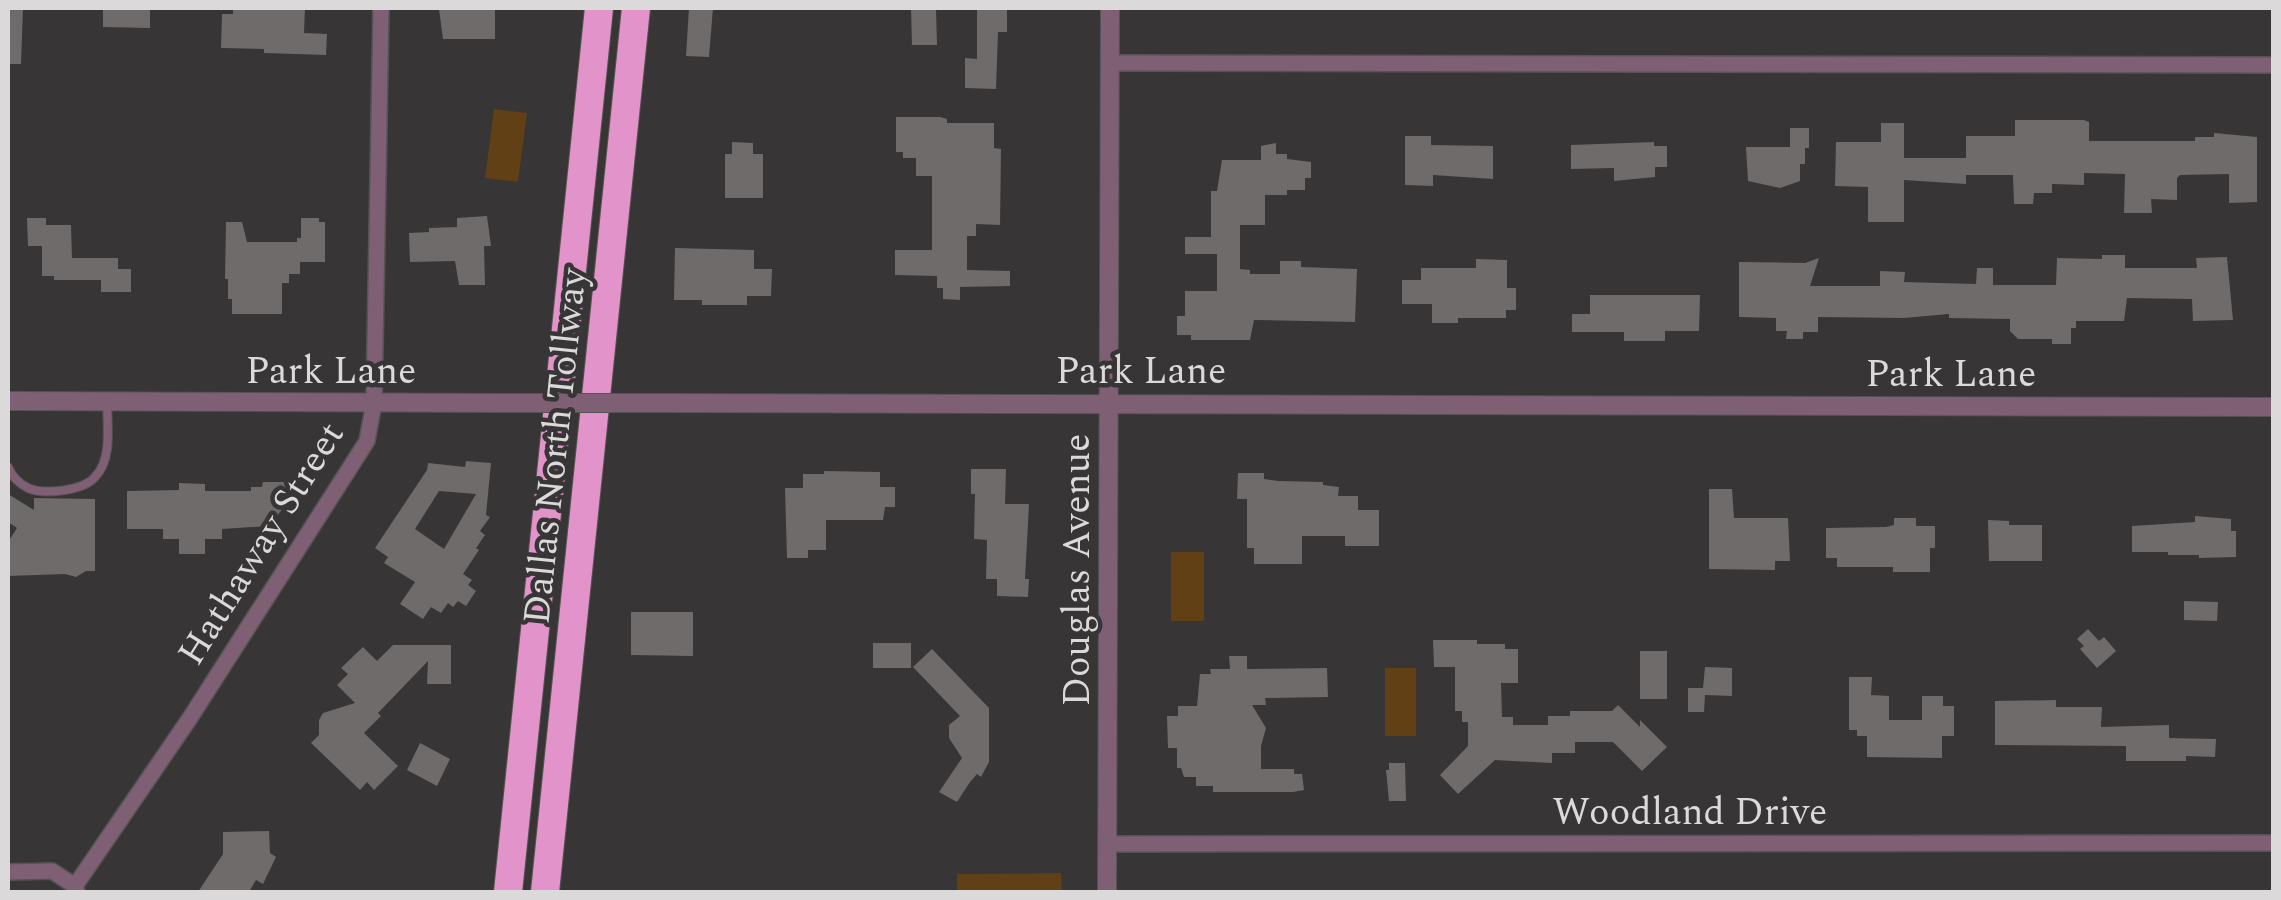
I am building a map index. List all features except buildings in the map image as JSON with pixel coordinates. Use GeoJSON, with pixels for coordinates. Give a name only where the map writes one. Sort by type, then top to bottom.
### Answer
{"type":"FeatureCollection","features":[{"type":"Feature","properties":{"kind":"highway","name":"Dallas North Tollway"},"geometry":{"type":"LineString","coordinates":[[508,892],[599,8]]}},
{"type":"Feature","properties":{"kind":"highway","name":"Dallas North Tollway"},"geometry":{"type":"LineString","coordinates":[[545,892],[636,8]]}},
{"type":"Feature","properties":{"kind":"street","name":"Hathaway Street"},"geometry":{"type":"LineString","coordinates":[[76,889],[367,441],[374,402],[382,8]]}},
{"type":"Feature","properties":{"kind":"street","name":"Douglas Avenue"},"geometry":{"type":"LineString","coordinates":[[1107,892],[1110,8]]}},
{"type":"Feature","properties":{"kind":"street"},"geometry":{"type":"LineString","coordinates":[[1110,63],[2274,64]]}},
{"type":"Feature","properties":{"kind":"street","name":"Park Lane"},"geometry":{"type":"LineString","coordinates":[[8,400],[2274,407]]}},
{"type":"Feature","properties":{"kind":"street","name":"Woodland Drive"},"geometry":{"type":"LineString","coordinates":[[1107,844],[2274,843]]}},
{"type":"Feature","properties":{"kind":"street"},"geometry":{"type":"LineString","coordinates":[[8,872],[52,871],[76,889]]}},
{"type":"Feature","properties":{"kind":"lane"},"geometry":{"type":"LineString","coordinates":[[8,466],[13,478],[32,490],[75,488],[95,478],[105,457],[107,401]]}},
{"type":"Feature","properties":{"kind":"shaded area"},"geometry":{"type":"Polygon","coordinates":[[[494,109],[527,113],[518,182],[485,178],[494,109]]]}},
{"type":"Feature","properties":{"kind":"shaded area"},"geometry":{"type":"Polygon","coordinates":[[[1171,552],[1204,552],[1204,621],[1171,621],[1171,552]]]}},
{"type":"Feature","properties":{"kind":"shaded area"},"geometry":{"type":"Polygon","coordinates":[[[1385,668],[1416,668],[1416,736],[1385,736],[1385,668]]]}},
{"type":"Feature","properties":{"kind":"shaded area"},"geometry":{"type":"Polygon","coordinates":[[[1061,873],[1062,892],[957,892],[957,874],[1061,873]]]}}]}
